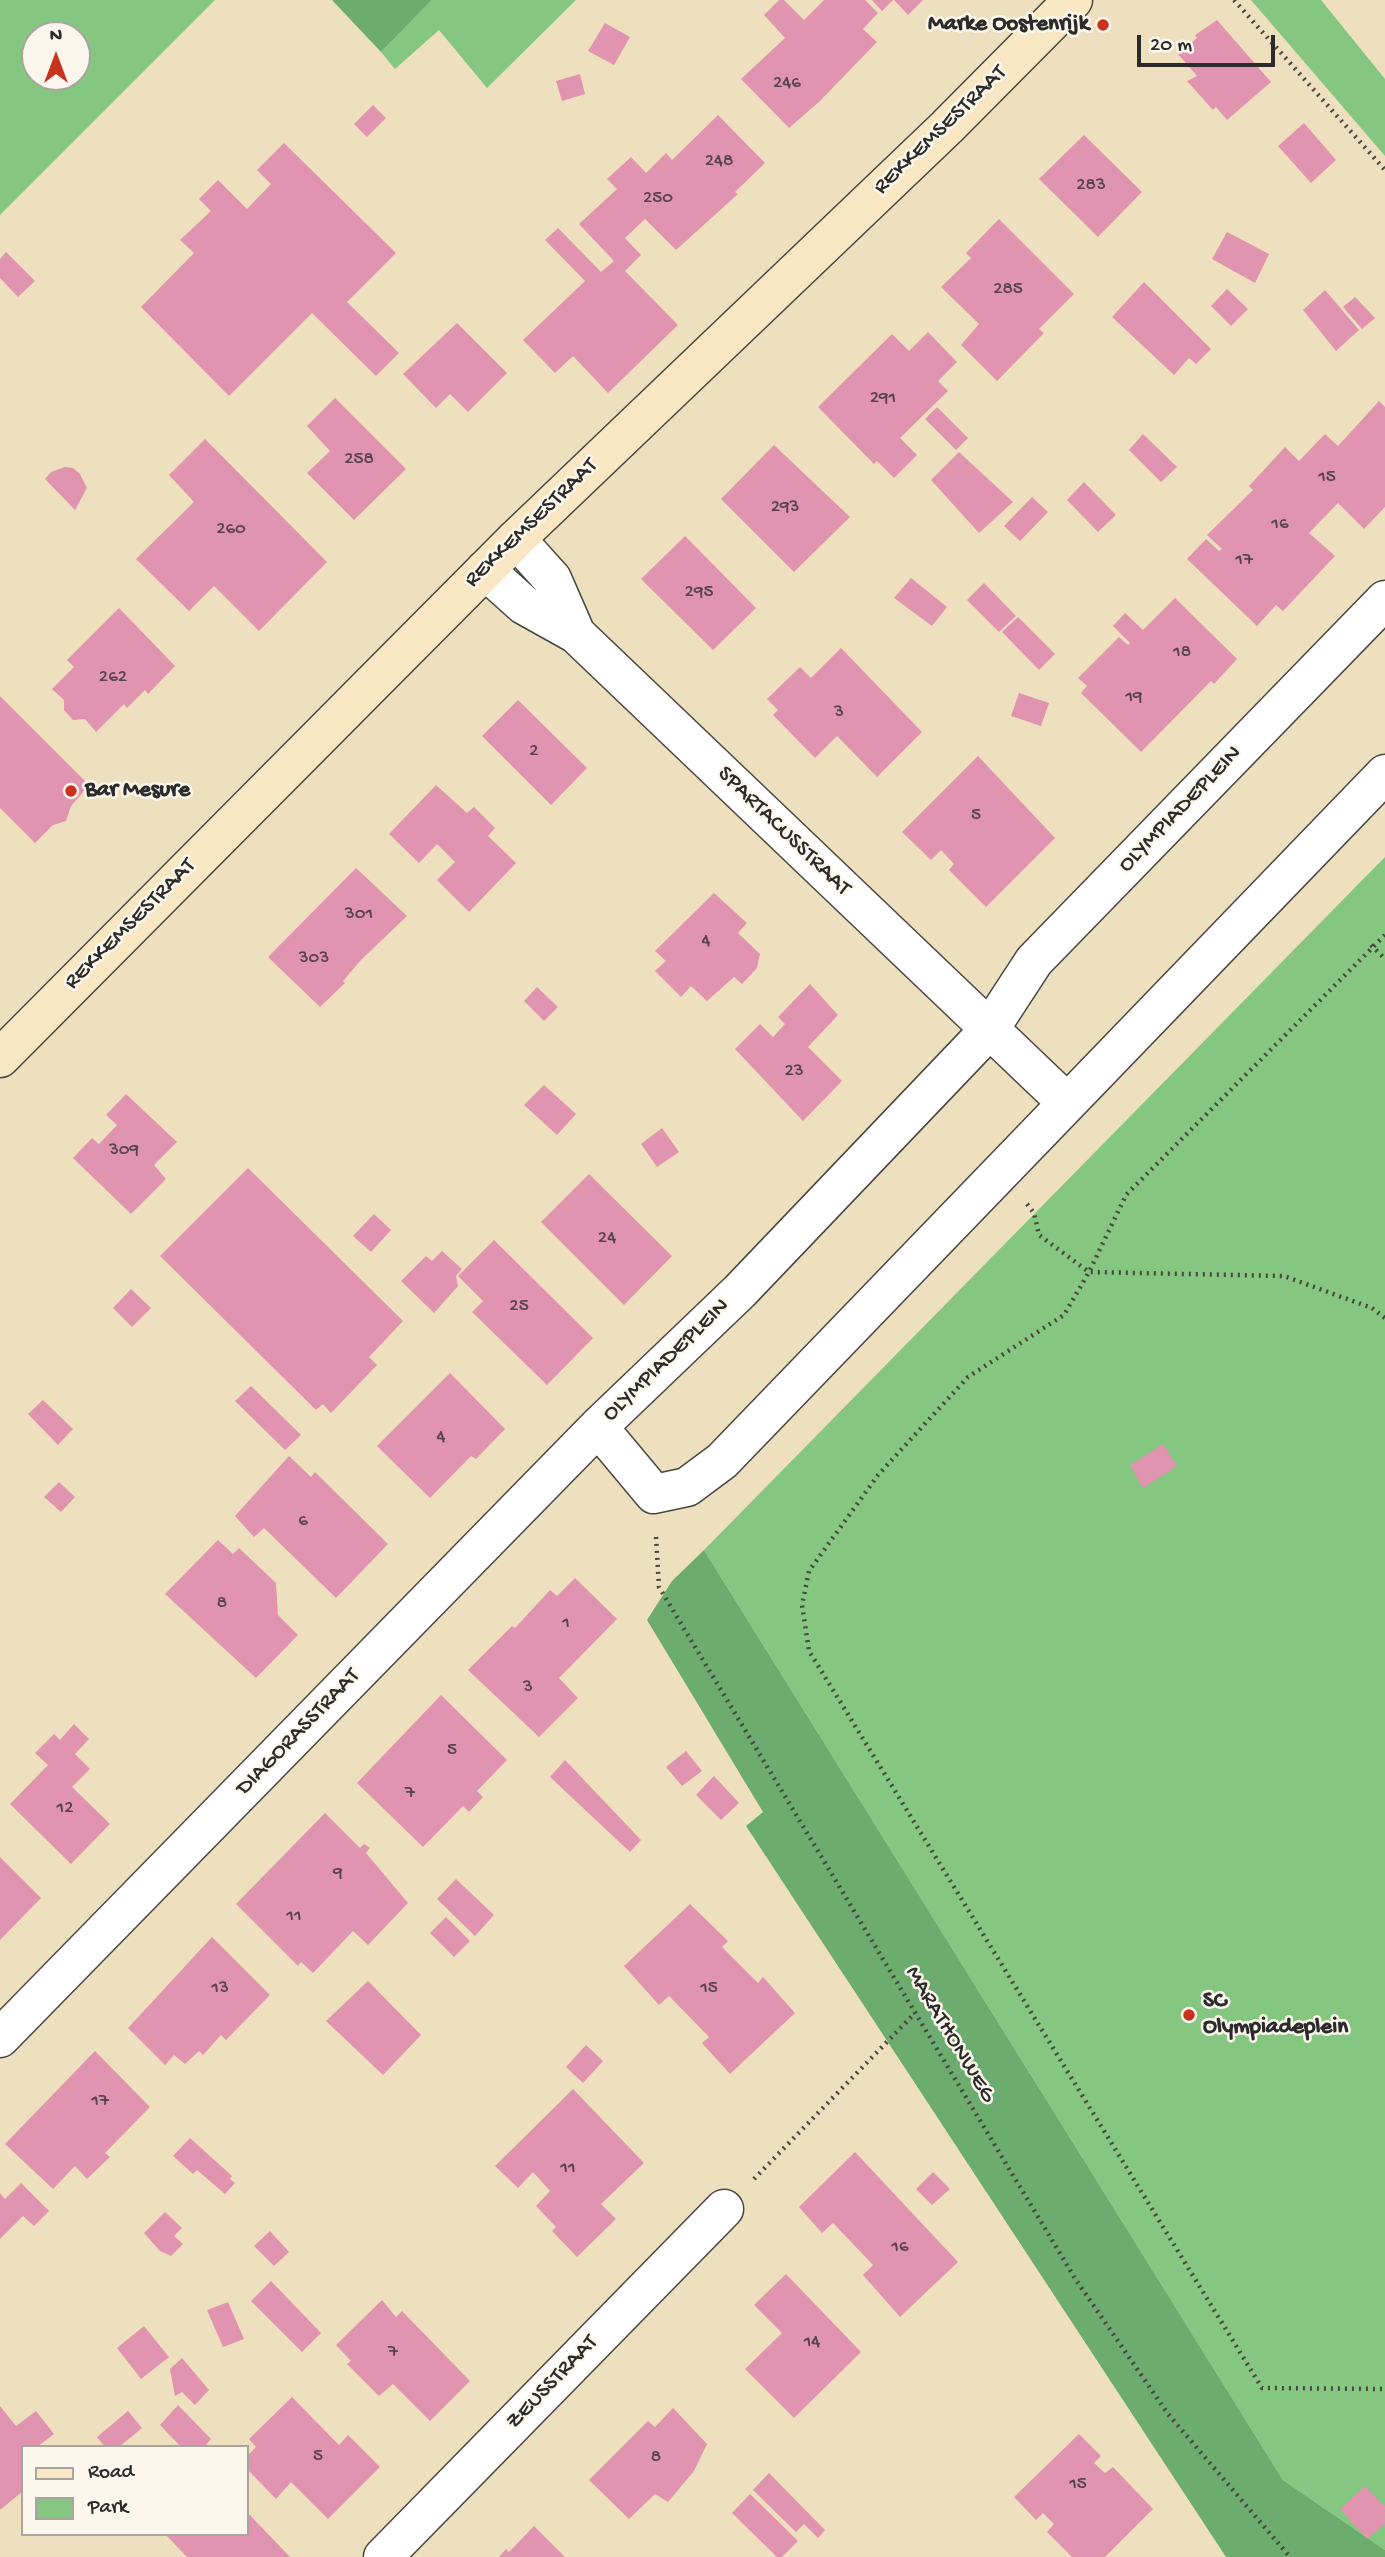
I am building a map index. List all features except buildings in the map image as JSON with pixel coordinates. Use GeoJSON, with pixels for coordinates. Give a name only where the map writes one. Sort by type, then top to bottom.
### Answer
{"type":"FeatureCollection","features":[{"type":"Feature","properties":{"kind":"street","name":"REKKEMSESTRAAT"},"geometry":{"type":"LineString","coordinates":[[0,1058],[516,539],[947,127],[1073,0]]}},
{"type":"Feature","properties":{"kind":"street","name":"SPARTACUSSTRAAT"},"geometry":{"type":"LineString","coordinates":[[516,539],[552,579],[576,634]]}},
{"type":"Feature","properties":{"kind":"street","name":"SPARTACUSSTRAAT"},"geometry":{"type":"LineString","coordinates":[[485,570],[524,605],[576,634],[989,1030]]}},
{"type":"Feature","properties":{"kind":"street","name":"OLYMPIADEPLEIN"},"geometry":{"type":"LineString","coordinates":[[654,1494],[598,1427],[740,1291],[989,1030],[1034,961],[1385,600]]}},
{"type":"Feature","properties":{"kind":"street"},"geometry":{"type":"LineString","coordinates":[[654,1494],[687,1487],[722,1461],[1385,774]]}},
{"type":"Feature","properties":{"kind":"street"},"geometry":{"type":"LineString","coordinates":[[989,1030],[1066,1102]]}},
{"type":"Feature","properties":{"kind":"street","name":"DIAGORASSTRAAT"},"geometry":{"type":"LineString","coordinates":[[0,2038],[598,1427]]}},
{"type":"Feature","properties":{"kind":"street","name":"ZEUSSTRAAT"},"geometry":{"type":"LineString","coordinates":[[383,2557],[724,2209]]}},
{"type":"Feature","properties":{"kind":"path"},"geometry":{"type":"LineString","coordinates":[[1234,0],[1385,170]]}},
{"type":"Feature","properties":{"kind":"path"},"geometry":{"type":"LineString","coordinates":[[1385,935],[1371,945],[1126,1195],[1089,1272],[1064,1315],[968,1377],[878,1475],[809,1571],[802,1605],[809,1651],[1262,2388],[1385,2389]]}},
{"type":"Feature","properties":{"kind":"path"},"geometry":{"type":"LineString","coordinates":[[1371,945],[1385,959]]}},
{"type":"Feature","properties":{"kind":"path"},"geometry":{"type":"LineString","coordinates":[[1001,1169],[1034,1213],[1039,1235],[1089,1272],[1284,1276],[1372,1308],[1385,1318]]}},
{"type":"Feature","properties":{"kind":"path","name":"MARATHONWEG"},"geometry":{"type":"LineString","coordinates":[[654,1494],[659,1587],[1083,2292],[1168,2414],[1290,2557]]}},
{"type":"Feature","properties":{"kind":"path"},"geometry":{"type":"LineString","coordinates":[[724,2209],[915,2013]]}},
{"type":"Feature","properties":{"kind":"green space"},"geometry":{"type":"Polygon","coordinates":[[[0,0],[215,0],[0,215],[0,0]]]}},
{"type":"Feature","properties":{"kind":"green space"},"geometry":{"type":"Polygon","coordinates":[[[332,0],[432,0],[381,52],[332,0]]]}},
{"type":"Feature","properties":{"kind":"green space"},"geometry":{"type":"Polygon","coordinates":[[[432,0],[576,0],[487,88],[439,30],[395,69],[381,52],[432,0]]]}},
{"type":"Feature","properties":{"kind":"green space"},"geometry":{"type":"Polygon","coordinates":[[[1251,0],[1321,0],[1385,79],[1385,156],[1251,0]]]}},
{"type":"Feature","properties":{"kind":"green space","name":"SC Olympiadeplein"},"geometry":{"type":"Polygon","coordinates":[[[1385,857],[1385,2550],[1283,2480],[704,1550],[1385,857]]]}},
{"type":"Feature","properties":{"kind":"green space"},"geometry":{"type":"Polygon","coordinates":[[[704,1550],[1283,2480],[1385,2550],[1385,2557],[1226,2557],[746,1826],[763,1812],[647,1620],[672,1581],[704,1550]]]}},
{"type":"Feature","properties":{"kind":"place","name":"Marke Oostenrijk"},"geometry":{"type":"Point","coordinates":[1103,25]}},
{"type":"Feature","properties":{"kind":"place","name":"Bar Mesure"},"geometry":{"type":"Point","coordinates":[71,791]}},
{"type":"Feature","properties":{"kind":"place","name":"SC Olympiadeplein"},"geometry":{"type":"Point","coordinates":[1189,2015]}}]}
